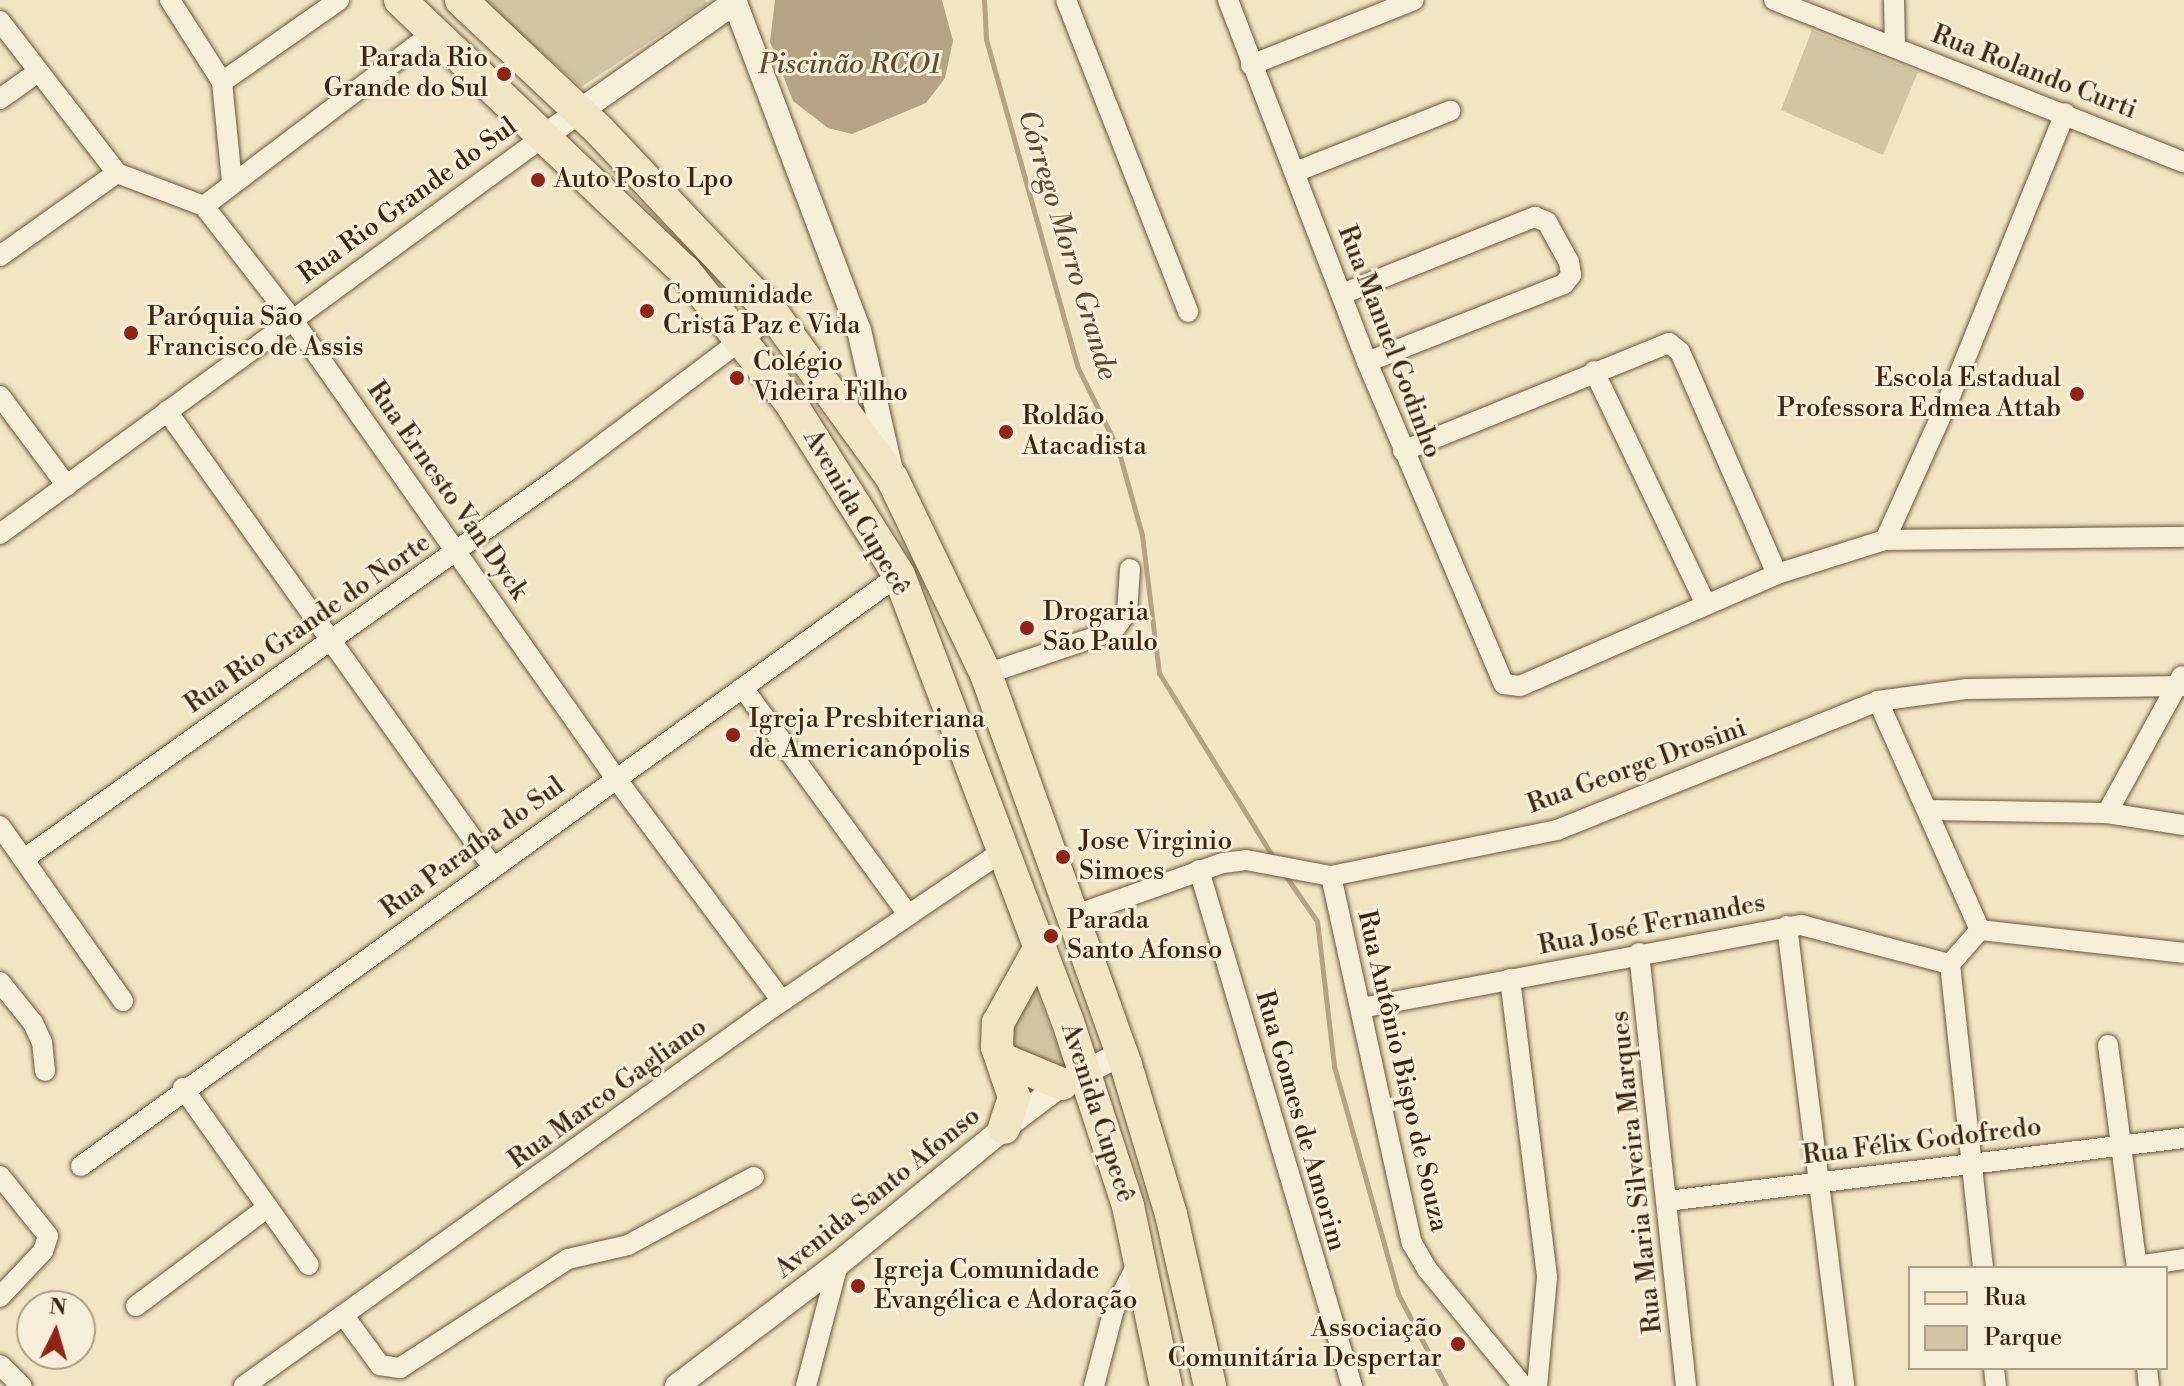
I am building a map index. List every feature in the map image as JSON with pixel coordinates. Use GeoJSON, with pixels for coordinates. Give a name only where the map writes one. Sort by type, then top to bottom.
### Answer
{"type":"FeatureCollection","features":[{"type":"Feature","properties":{"kind":"main road","name":"Avenida Cupecê"},"geometry":{"type":"LineString","coordinates":[[400,0],[685,271],[790,402],[899,575],[1006,849],[1040,947],[1073,1078],[1140,1259],[1166,1386]]}},
{"type":"Feature","properties":{"kind":"main road","name":"Avenida Cupecê"},"geometry":{"type":"LineString","coordinates":[[461,0],[580,111],[774,315],[892,478],[986,674],[1073,916],[1160,1174],[1210,1386]]}},
{"type":"Feature","properties":{"kind":"main road"},"geometry":{"type":"LineString","coordinates":[[1004,1128],[1014,1097],[1002,1059],[998,1023],[1040,947]]}},
{"type":"Feature","properties":{"kind":"main road"},"geometry":{"type":"LineString","coordinates":[[1002,1059],[1073,1078]]}},
{"type":"Feature","properties":{"kind":"street"},"geometry":{"type":"LineString","coordinates":[[170,0],[222,82],[232,183]]}},
{"type":"Feature","properties":{"kind":"street"},"geometry":{"type":"LineString","coordinates":[[222,82],[339,0]]}},
{"type":"Feature","properties":{"kind":"street"},"geometry":{"type":"LineString","coordinates":[[1066,0],[1188,312]]}},
{"type":"Feature","properties":{"kind":"street","name":"Rua Manuel Godinho"},"geometry":{"type":"LineString","coordinates":[[1228,0],[1367,362],[1499,679],[1520,686],[1705,603]]}},
{"type":"Feature","properties":{"kind":"street"},"geometry":{"type":"LineString","coordinates":[[1251,65],[1414,0]]}},
{"type":"Feature","properties":{"kind":"street"},"geometry":{"type":"LineString","coordinates":[[1894,0],[1895,47]]}},
{"type":"Feature","properties":{"kind":"street"},"geometry":{"type":"LineString","coordinates":[[734,1],[859,330],[875,383],[892,478]]}},
{"type":"Feature","properties":{"kind":"street","name":"Rua Rio Grande do Sul"},"geometry":{"type":"LineString","coordinates":[[0,534],[734,1]]}},
{"type":"Feature","properties":{"kind":"street","name":"Rua Rolando Curti"},"geometry":{"type":"LineString","coordinates":[[1785,2],[2184,162]]}},
{"type":"Feature","properties":{"kind":"street"},"geometry":{"type":"LineString","coordinates":[[0,21],[117,173],[204,206],[435,31]]}},
{"type":"Feature","properties":{"kind":"street"},"geometry":{"type":"LineString","coordinates":[[0,99],[38,72]]}},
{"type":"Feature","properties":{"kind":"street"},"geometry":{"type":"LineString","coordinates":[[1295,172],[1450,111]]}},
{"type":"Feature","properties":{"kind":"street"},"geometry":{"type":"LineString","coordinates":[[1885,540],[2065,113]]}},
{"type":"Feature","properties":{"kind":"street"},"geometry":{"type":"LineString","coordinates":[[0,256],[117,173]]}},
{"type":"Feature","properties":{"kind":"street","name":"Rua Ernesto Van Dyck"},"geometry":{"type":"LineString","coordinates":[[204,206],[292,319],[458,550],[615,777],[782,1001]]}},
{"type":"Feature","properties":{"kind":"street"},"geometry":{"type":"LineString","coordinates":[[1342,294],[1535,217],[1547,222],[1569,262],[1571,275],[1564,284],[1367,362]]}},
{"type":"Feature","properties":{"kind":"street","name":"Rua Rio Grande do Norte"},"geometry":{"type":"LineString","coordinates":[[24,859],[332,636],[458,550],[744,342],[774,315]]}},
{"type":"Feature","properties":{"kind":"street"},"geometry":{"type":"LineString","coordinates":[[1403,451],[1658,344],[1674,345],[1777,574]]}},
{"type":"Feature","properties":{"kind":"street"},"geometry":{"type":"LineString","coordinates":[[1594,371],[1705,603],[1777,574],[1885,540],[2184,537]]}},
{"type":"Feature","properties":{"kind":"street"},"geometry":{"type":"LineString","coordinates":[[0,396],[67,486]]}},
{"type":"Feature","properties":{"kind":"street"},"geometry":{"type":"LineString","coordinates":[[167,411],[332,636],[492,866]]}},
{"type":"Feature","properties":{"kind":"street"},"geometry":{"type":"LineString","coordinates":[[986,674],[1113,631],[1127,612],[1130,569]]}},
{"type":"Feature","properties":{"kind":"street","name":"Rua Paraíba do Sul"},"geometry":{"type":"LineString","coordinates":[[81,1166],[183,1088],[899,575]]}},
{"type":"Feature","properties":{"kind":"street"},"geometry":{"type":"LineString","coordinates":[[2107,813],[2182,681]]}},
{"type":"Feature","properties":{"kind":"street","name":"Rua George Drosini"},"geometry":{"type":"LineString","coordinates":[[1073,916],[1199,870],[1246,860],[1331,876],[1557,830],[1878,701],[1967,689],[2182,681]]}},
{"type":"Feature","properties":{"kind":"street"},"geometry":{"type":"LineString","coordinates":[[743,688],[908,914]]}},
{"type":"Feature","properties":{"kind":"street"},"geometry":{"type":"LineString","coordinates":[[1878,701],[1930,810],[1980,930]]}},
{"type":"Feature","properties":{"kind":"street"},"geometry":{"type":"LineString","coordinates":[[1930,810],[2107,813],[2184,825]]}},
{"type":"Feature","properties":{"kind":"street"},"geometry":{"type":"LineString","coordinates":[[0,826],[123,1001]]}},
{"type":"Feature","properties":{"kind":"street","name":"Rua Marco Gagliano"},"geometry":{"type":"LineString","coordinates":[[244,1386],[782,1001],[1006,849]]}},
{"type":"Feature","properties":{"kind":"street","name":"Rua Gomes de Amorim"},"geometry":{"type":"LineString","coordinates":[[1199,870],[1352,1386]]}},
{"type":"Feature","properties":{"kind":"street","name":"Rua Antônio Bispo de Souza"},"geometry":{"type":"LineString","coordinates":[[1331,876],[1412,1243],[1427,1269],[1523,1386]]}},
{"type":"Feature","properties":{"kind":"street","name":"Rua José Fernandes"},"geometry":{"type":"LineString","coordinates":[[1361,1008],[1787,926],[1801,925],[1950,964]]}},
{"type":"Feature","properties":{"kind":"street"},"geometry":{"type":"LineString","coordinates":[[1787,926],[1844,1386]]}},
{"type":"Feature","properties":{"kind":"street"},"geometry":{"type":"LineString","coordinates":[[1980,930],[2184,953]]}},
{"type":"Feature","properties":{"kind":"street"},"geometry":{"type":"LineString","coordinates":[[1980,930],[1950,964],[1983,1266]]}},
{"type":"Feature","properties":{"kind":"street","name":"Rua Maria Silveira Marques"},"geometry":{"type":"LineString","coordinates":[[1639,953],[1686,1386]]}},
{"type":"Feature","properties":{"kind":"street"},"geometry":{"type":"LineString","coordinates":[[1510,979],[1547,1277],[1537,1386]]}},
{"type":"Feature","properties":{"kind":"street"},"geometry":{"type":"LineString","coordinates":[[0,982],[33,1023],[42,1042],[45,1071]]}},
{"type":"Feature","properties":{"kind":"street"},"geometry":{"type":"LineString","coordinates":[[2108,1045],[2124,1144],[2137,1266]]}},
{"type":"Feature","properties":{"kind":"street","name":"Avenida Santo Afonso"},"geometry":{"type":"LineString","coordinates":[[677,1386],[838,1264],[1004,1128],[1073,1078],[1121,1054]]}},
{"type":"Feature","properties":{"kind":"street"},"geometry":{"type":"LineString","coordinates":[[183,1088],[309,1265]]}},
{"type":"Feature","properties":{"kind":"street","name":"Rua Félix Godofredo"},"geometry":{"type":"LineString","coordinates":[[1667,1201],[1971,1161],[2184,1138]]}},
{"type":"Feature","properties":{"kind":"street"},"geometry":{"type":"LineString","coordinates":[[0,1176],[43,1223],[48,1236],[43,1251],[0,1297]]}},
{"type":"Feature","properties":{"kind":"street"},"geometry":{"type":"LineString","coordinates":[[344,1316],[386,1369],[400,1368],[568,1259],[628,1245],[754,1177]]}},
{"type":"Feature","properties":{"kind":"street"},"geometry":{"type":"LineString","coordinates":[[136,1306],[268,1207]]}},
{"type":"Feature","properties":{"kind":"street"},"geometry":{"type":"LineString","coordinates":[[1094,1386],[1114,1309],[1140,1259]]}},
{"type":"Feature","properties":{"kind":"street"},"geometry":{"type":"LineString","coordinates":[[2143,1266],[2184,1259]]}},
{"type":"Feature","properties":{"kind":"street"},"geometry":{"type":"LineString","coordinates":[[806,1386],[838,1264]]}},
{"type":"Feature","properties":{"kind":"street"},"geometry":{"type":"LineString","coordinates":[[0,1365],[22,1386]]}},
{"type":"Feature","properties":{"kind":"green space"},"geometry":{"type":"Polygon","coordinates":[[[482,0],[705,0],[707,4],[581,87],[482,0]]]}},
{"type":"Feature","properties":{"kind":"green space"},"geometry":{"type":"Polygon","coordinates":[[[1812,30],[1918,72],[1883,155],[1781,110],[1812,30]]]}},
{"type":"Feature","properties":{"kind":"green space"},"geometry":{"type":"Polygon","coordinates":[[[1036,990],[1066,1068],[1051,1073],[1015,1062],[1007,1025],[1028,993],[1036,990]]]}},
{"type":"Feature","properties":{"kind":"water","name":"Piscinão RCO1"},"geometry":{"type":"Polygon","coordinates":[[[775,0],[942,0],[953,41],[945,78],[926,103],[852,134],[828,128],[793,101],[770,42],[775,0]]]}},
{"type":"Feature","properties":{"kind":"waterway","name":"Córrego Morro Grande"},"geometry":{"type":"LineString","coordinates":[[984,0],[986,39],[1077,366],[1118,449],[1142,535],[1159,673],[1275,860]]}},
{"type":"Feature","properties":{"kind":"waterway","name":"Córrego Morro Grande"},"geometry":{"type":"LineString","coordinates":[[1285,875],[1317,921],[1334,1066],[1398,1294],[1446,1386]]}},
{"type":"Feature","properties":{"kind":"place","name":"Parada Rio Grande do Sul"},"geometry":{"type":"Point","coordinates":[504,74]}},
{"type":"Feature","properties":{"kind":"place","name":"Auto Posto Lpo"},"geometry":{"type":"Point","coordinates":[538,180]}},
{"type":"Feature","properties":{"kind":"place","name":"Comunidade Cristã Paz e Vida"},"geometry":{"type":"Point","coordinates":[647,311]}},
{"type":"Feature","properties":{"kind":"place","name":"Paróquia São Francisco de Assis"},"geometry":{"type":"Point","coordinates":[131,333]}},
{"type":"Feature","properties":{"kind":"place","name":"Colégio Videira Filho"},"geometry":{"type":"Point","coordinates":[737,378]}},
{"type":"Feature","properties":{"kind":"place","name":"Escola Estadual Professora Edmea Attab"},"geometry":{"type":"Point","coordinates":[2077,394]}},
{"type":"Feature","properties":{"kind":"place","name":"Roldão Atacadista"},"geometry":{"type":"Point","coordinates":[1006,432]}},
{"type":"Feature","properties":{"kind":"place","name":"Drogaria São Paulo"},"geometry":{"type":"Point","coordinates":[1027,628]}},
{"type":"Feature","properties":{"kind":"place","name":"Igreja Presbiteriana de Americanópolis"},"geometry":{"type":"Point","coordinates":[733,735]}},
{"type":"Feature","properties":{"kind":"place","name":"Jose Virginio Simoes"},"geometry":{"type":"Point","coordinates":[1063,857]}},
{"type":"Feature","properties":{"kind":"place","name":"Parada Santo Afonso"},"geometry":{"type":"Point","coordinates":[1051,936]}},
{"type":"Feature","properties":{"kind":"place","name":"Igreja Comunidade Evangélica e Adoração"},"geometry":{"type":"Point","coordinates":[858,1286]}},
{"type":"Feature","properties":{"kind":"place","name":"Associação Comunitária Despertar"},"geometry":{"type":"Point","coordinates":[1458,1344]}}]}
